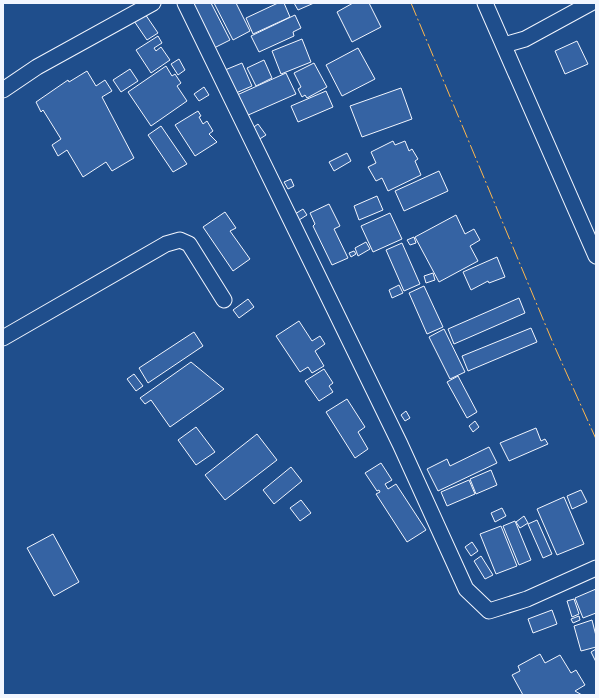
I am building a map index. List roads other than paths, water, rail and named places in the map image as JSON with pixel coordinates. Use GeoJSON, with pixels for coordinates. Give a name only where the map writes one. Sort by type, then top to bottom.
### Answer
{"type":"FeatureCollection","features":[{"type":"Feature","properties":{"kind":"street"},"geometry":{"type":"LineString","coordinates":[[3,90],[37,67],[153,3]]}},
{"type":"Feature","properties":{"kind":"street"},"geometry":{"type":"LineString","coordinates":[[185,3],[400,444],[466,589],[489,612],[528,599],[596,568]]}},
{"type":"Feature","properties":{"kind":"street"},"geometry":{"type":"LineString","coordinates":[[485,3],[596,256]]}},
{"type":"Feature","properties":{"kind":"street"},"geometry":{"type":"LineString","coordinates":[[504,45],[525,39],[591,3]]}},
{"type":"Feature","properties":{"kind":"street"},"geometry":{"type":"LineString","coordinates":[[3,338],[166,244],[180,240],[189,244],[224,300]]}}]}
